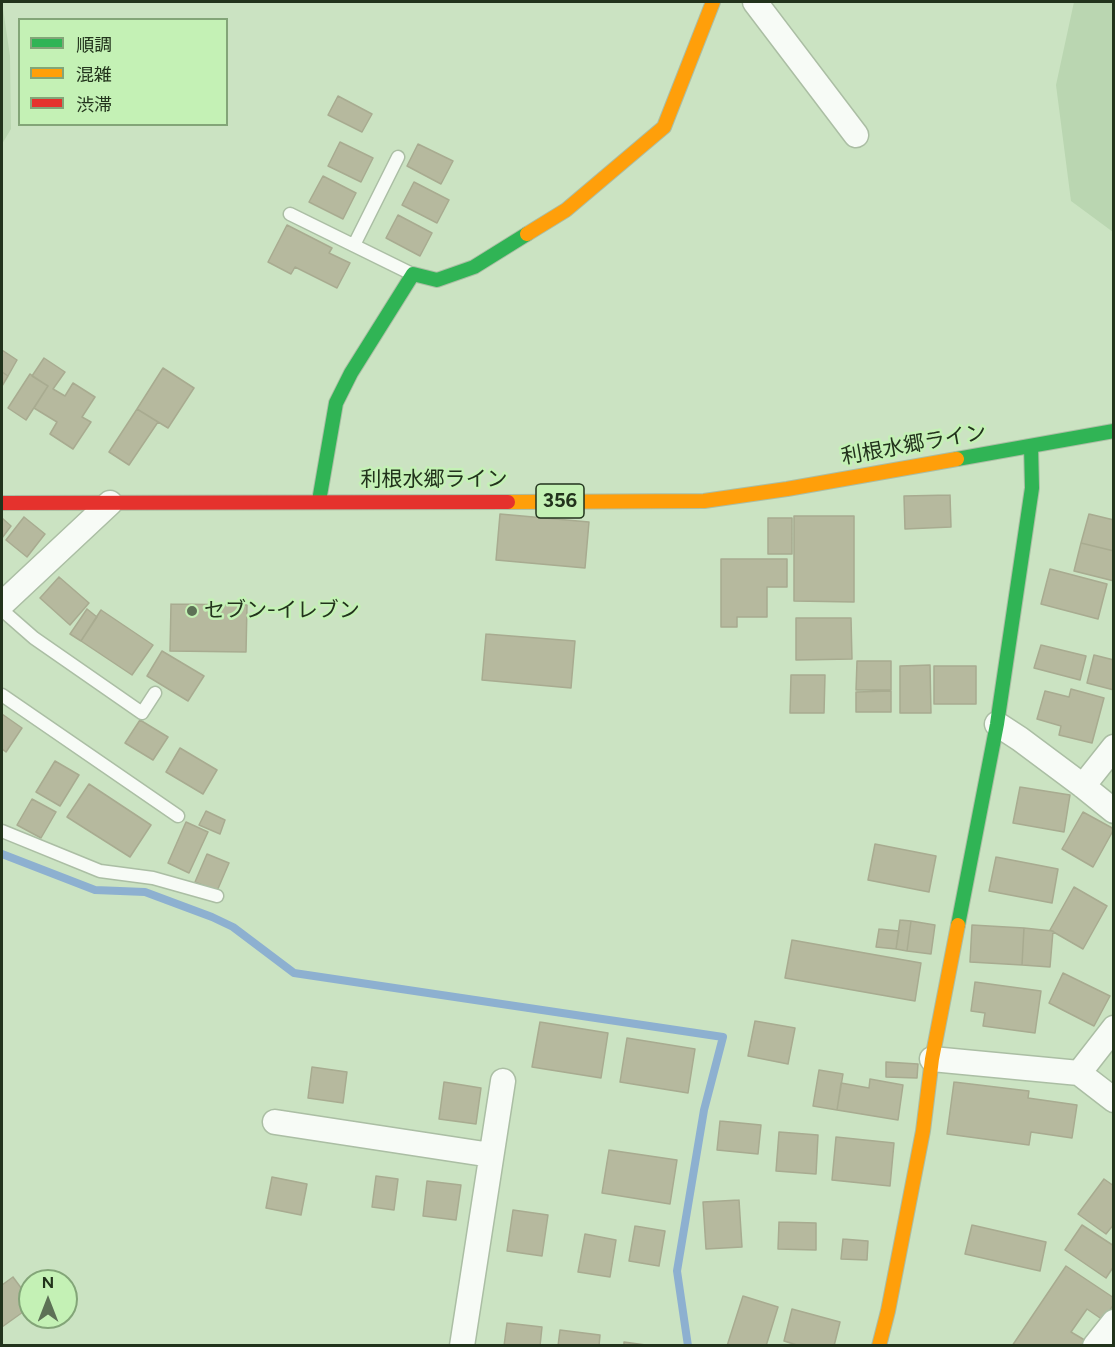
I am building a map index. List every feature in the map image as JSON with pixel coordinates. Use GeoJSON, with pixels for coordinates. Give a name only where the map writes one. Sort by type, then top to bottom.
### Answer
{"type":"FeatureCollection","features":[{"type":"Feature","properties":{"kind":"main road"},"geometry":{"type":"LineString","coordinates":[[319,501],[336,403],[351,373],[413,274],[436,280],[474,267],[566,210],[664,127],[712,2]]}},
{"type":"Feature","properties":{"kind":"main road","name":"利根水郷ライン"},"geometry":{"type":"LineString","coordinates":[[2,503],[704,501],[787,489],[1113,431]]}},
{"type":"Feature","properties":{"kind":"main road"},"geometry":{"type":"LineString","coordinates":[[879,1346],[923,1131],[933,1059],[997,724],[1032,488],[1031,446]]}},
{"type":"Feature","properties":{"kind":"street"},"geometry":{"type":"LineString","coordinates":[[755,2],[856,135]]}},
{"type":"Feature","properties":{"kind":"street"},"geometry":{"type":"LineString","coordinates":[[2,604],[110,503]]}},
{"type":"Feature","properties":{"kind":"street"},"geometry":{"type":"LineString","coordinates":[[997,724],[1083,786],[1113,811]]}},
{"type":"Feature","properties":{"kind":"street"},"geometry":{"type":"LineString","coordinates":[[1083,786],[1113,747]]}},
{"type":"Feature","properties":{"kind":"street"},"geometry":{"type":"LineString","coordinates":[[1079,1073],[1113,1028]]}},
{"type":"Feature","properties":{"kind":"street"},"geometry":{"type":"LineString","coordinates":[[933,1059],[1079,1073],[1113,1100]]}},
{"type":"Feature","properties":{"kind":"street"},"geometry":{"type":"LineString","coordinates":[[462,1346],[502,1081]]}},
{"type":"Feature","properties":{"kind":"street"},"geometry":{"type":"LineString","coordinates":[[275,1122],[491,1155]]}},
{"type":"Feature","properties":{"kind":"street"},"geometry":{"type":"LineString","coordinates":[[1095,1346],[1113,1322]]}},
{"type":"Feature","properties":{"kind":"lane"},"geometry":{"type":"LineString","coordinates":[[354,245],[398,157]]}},
{"type":"Feature","properties":{"kind":"lane"},"geometry":{"type":"LineString","coordinates":[[290,214],[413,274]]}},
{"type":"Feature","properties":{"kind":"lane"},"geometry":{"type":"LineString","coordinates":[[2,610],[34,638],[142,712],[155,693]]}},
{"type":"Feature","properties":{"kind":"lane"},"geometry":{"type":"LineString","coordinates":[[2,695],[178,816]]}},
{"type":"Feature","properties":{"kind":"lane"},"geometry":{"type":"LineString","coordinates":[[2,831],[100,871],[153,878],[217,896]]}},
{"type":"Feature","properties":{"kind":"green space"},"geometry":{"type":"Polygon","coordinates":[[[2,2],[10,56],[11,129],[2,144],[2,2]]]}},
{"type":"Feature","properties":{"kind":"green space"},"geometry":{"type":"Polygon","coordinates":[[[1074,2],[1113,2],[1113,232],[1071,201],[1056,85],[1074,2]]]}},
{"type":"Feature","properties":{"kind":"building"},"geometry":{"type":"Polygon","coordinates":[[[338,96],[372,114],[362,132],[328,115],[338,96]]]}},
{"type":"Feature","properties":{"kind":"building"},"geometry":{"type":"Polygon","coordinates":[[[340,142],[373,158],[361,182],[328,166],[340,142]]]}},
{"type":"Feature","properties":{"kind":"building"},"geometry":{"type":"Polygon","coordinates":[[[418,144],[453,161],[441,184],[407,166],[418,144]]]}},
{"type":"Feature","properties":{"kind":"building"},"geometry":{"type":"Polygon","coordinates":[[[323,176],[356,193],[343,219],[309,202],[323,176]]]}},
{"type":"Feature","properties":{"kind":"building"},"geometry":{"type":"Polygon","coordinates":[[[414,182],[449,200],[437,223],[402,205],[414,182]]]}},
{"type":"Feature","properties":{"kind":"building"},"geometry":{"type":"Polygon","coordinates":[[[398,215],[432,233],[420,256],[386,238],[398,215]]]}},
{"type":"Feature","properties":{"kind":"building"},"geometry":{"type":"Polygon","coordinates":[[[287,225],[332,248],[329,253],[350,263],[337,288],[295,267],[291,274],[268,262],[287,225]]]}},
{"type":"Feature","properties":{"kind":"building"},"geometry":{"type":"Polygon","coordinates":[[[2,350],[17,360],[8,376],[2,372],[2,350]]]}},
{"type":"Feature","properties":{"kind":"building"},"geometry":{"type":"Polygon","coordinates":[[[44,358],[65,372],[53,389],[65,396],[73,383],[95,397],[82,417],[91,422],[73,449],[50,434],[57,422],[34,408],[48,386],[32,376],[44,358]]]}},
{"type":"Feature","properties":{"kind":"building"},"geometry":{"type":"Polygon","coordinates":[[[163,368],[194,388],[168,428],[137,409],[163,368]]]}},
{"type":"Feature","properties":{"kind":"building"},"geometry":{"type":"Polygon","coordinates":[[[2,372],[8,376],[2,386],[2,372]]]}},
{"type":"Feature","properties":{"kind":"building"},"geometry":{"type":"Polygon","coordinates":[[[30,374],[48,386],[26,420],[8,408],[30,374]]]}},
{"type":"Feature","properties":{"kind":"building"},"geometry":{"type":"Polygon","coordinates":[[[137,409],[158,422],[129,465],[109,452],[137,409]]]}},
{"type":"Feature","properties":{"kind":"building"},"geometry":{"type":"Polygon","coordinates":[[[950,495],[951,527],[905,529],[904,496],[950,495]]]}},
{"type":"Feature","properties":{"kind":"building"},"geometry":{"type":"Polygon","coordinates":[[[500,514],[589,522],[585,568],[496,560],[500,514]]]}},
{"type":"Feature","properties":{"kind":"building"},"geometry":{"type":"Polygon","coordinates":[[[1089,514],[1114,520],[1114,551],[1081,543],[1089,514]]]}},
{"type":"Feature","properties":{"kind":"building"},"geometry":{"type":"Polygon","coordinates":[[[794,516],[854,516],[854,602],[794,601],[794,516]]]}},
{"type":"Feature","properties":{"kind":"building"},"geometry":{"type":"Polygon","coordinates":[[[24,517],[45,534],[27,557],[6,540],[24,517]]]}},
{"type":"Feature","properties":{"kind":"building"},"geometry":{"type":"Polygon","coordinates":[[[2,518],[11,526],[2,538],[2,518]]]}},
{"type":"Feature","properties":{"kind":"building"},"geometry":{"type":"Polygon","coordinates":[[[768,518],[792,518],[792,554],[768,554],[768,518]]]}},
{"type":"Feature","properties":{"kind":"building"},"geometry":{"type":"Polygon","coordinates":[[[1081,543],[1114,551],[1114,581],[1074,571],[1081,543]]]}},
{"type":"Feature","properties":{"kind":"building"},"geometry":{"type":"Polygon","coordinates":[[[721,559],[787,559],[787,587],[767,587],[767,617],[737,617],[737,627],[721,627],[721,559]]]}},
{"type":"Feature","properties":{"kind":"building"},"geometry":{"type":"Polygon","coordinates":[[[1050,569],[1107,584],[1098,619],[1041,604],[1050,569]]]}},
{"type":"Feature","properties":{"kind":"building"},"geometry":{"type":"Polygon","coordinates":[[[59,577],[89,603],[70,625],[40,598],[59,577]]]}},
{"type":"Feature","properties":{"kind":"building"},"geometry":{"type":"Polygon","coordinates":[[[171,604],[247,605],[246,652],[170,651],[171,604]]]}},
{"type":"Feature","properties":{"kind":"building"},"geometry":{"type":"Polygon","coordinates":[[[87,609],[97,617],[81,641],[70,634],[87,609]]]}},
{"type":"Feature","properties":{"kind":"building"},"geometry":{"type":"Polygon","coordinates":[[[101,610],[153,645],[132,675],[81,641],[101,610]]]}},
{"type":"Feature","properties":{"kind":"building"},"geometry":{"type":"Polygon","coordinates":[[[796,618],[851,618],[852,659],[796,660],[796,618]]]}},
{"type":"Feature","properties":{"kind":"building"},"geometry":{"type":"Polygon","coordinates":[[[486,634],[575,641],[571,688],[482,680],[486,634]]]}},
{"type":"Feature","properties":{"kind":"building"},"geometry":{"type":"Polygon","coordinates":[[[1041,645],[1086,656],[1080,680],[1034,668],[1041,645]]]}},
{"type":"Feature","properties":{"kind":"building"},"geometry":{"type":"Polygon","coordinates":[[[162,651],[204,676],[188,701],[147,676],[162,651]]]}},
{"type":"Feature","properties":{"kind":"building"},"geometry":{"type":"Polygon","coordinates":[[[1094,655],[1114,660],[1114,690],[1087,683],[1094,655]]]}},
{"type":"Feature","properties":{"kind":"building"},"geometry":{"type":"Polygon","coordinates":[[[857,661],[891,661],[891,690],[856,690],[857,661]]]}},
{"type":"Feature","properties":{"kind":"building"},"geometry":{"type":"Polygon","coordinates":[[[930,665],[931,713],[900,713],[900,666],[930,665]]]}},
{"type":"Feature","properties":{"kind":"building"},"geometry":{"type":"Polygon","coordinates":[[[934,666],[976,666],[976,704],[934,704],[934,666]]]}},
{"type":"Feature","properties":{"kind":"building"},"geometry":{"type":"Polygon","coordinates":[[[791,675],[825,675],[824,713],[790,713],[791,675]]]}},
{"type":"Feature","properties":{"kind":"building"},"geometry":{"type":"Polygon","coordinates":[[[1071,689],[1104,698],[1092,743],[1059,735],[1061,726],[1037,719],[1045,691],[1069,697],[1071,689]]]}},
{"type":"Feature","properties":{"kind":"building"},"geometry":{"type":"Polygon","coordinates":[[[891,691],[891,712],[856,712],[856,692],[891,691]]]}},
{"type":"Feature","properties":{"kind":"building"},"geometry":{"type":"Polygon","coordinates":[[[2,714],[22,728],[6,752],[2,749],[2,714]]]}},
{"type":"Feature","properties":{"kind":"building"},"geometry":{"type":"Polygon","coordinates":[[[140,720],[168,737],[153,760],[125,743],[140,720]]]}},
{"type":"Feature","properties":{"kind":"building"},"geometry":{"type":"Polygon","coordinates":[[[180,748],[217,770],[203,794],[166,772],[180,748]]]}},
{"type":"Feature","properties":{"kind":"building"},"geometry":{"type":"Polygon","coordinates":[[[55,761],[79,775],[60,806],[36,792],[55,761]]]}},
{"type":"Feature","properties":{"kind":"building"},"geometry":{"type":"Polygon","coordinates":[[[89,784],[151,825],[130,857],[67,817],[89,784]]]}},
{"type":"Feature","properties":{"kind":"building"},"geometry":{"type":"Polygon","coordinates":[[[1020,787],[1070,795],[1064,832],[1013,823],[1020,787]]]}},
{"type":"Feature","properties":{"kind":"building"},"geometry":{"type":"Polygon","coordinates":[[[32,799],[56,812],[41,838],[17,825],[32,799]]]}},
{"type":"Feature","properties":{"kind":"building"},"geometry":{"type":"Polygon","coordinates":[[[206,811],[225,820],[220,834],[199,825],[206,811]]]}},
{"type":"Feature","properties":{"kind":"building"},"geometry":{"type":"Polygon","coordinates":[[[1083,812],[1114,829],[1093,867],[1062,849],[1083,812]]]}},
{"type":"Feature","properties":{"kind":"building"},"geometry":{"type":"Polygon","coordinates":[[[186,822],[208,832],[189,873],[168,863],[186,822]]]}},
{"type":"Feature","properties":{"kind":"building"},"geometry":{"type":"Polygon","coordinates":[[[875,844],[936,856],[929,892],[868,880],[875,844]]]}},
{"type":"Feature","properties":{"kind":"building"},"geometry":{"type":"Polygon","coordinates":[[[207,854],[229,863],[217,891],[195,882],[207,854]]]}},
{"type":"Feature","properties":{"kind":"building"},"geometry":{"type":"Polygon","coordinates":[[[996,857],[1058,869],[1052,903],[989,891],[996,857]]]}},
{"type":"Feature","properties":{"kind":"building"},"geometry":{"type":"Polygon","coordinates":[[[1074,887],[1107,906],[1083,949],[1050,930],[1074,887]]]}},
{"type":"Feature","properties":{"kind":"building"},"geometry":{"type":"Polygon","coordinates":[[[900,920],[911,921],[907,951],[896,949],[900,920]]]}},
{"type":"Feature","properties":{"kind":"building"},"geometry":{"type":"Polygon","coordinates":[[[911,921],[935,925],[931,954],[907,951],[911,921]]]}},
{"type":"Feature","properties":{"kind":"building"},"geometry":{"type":"Polygon","coordinates":[[[972,925],[1024,928],[1022,965],[970,962],[972,925]]]}},
{"type":"Feature","properties":{"kind":"building"},"geometry":{"type":"Polygon","coordinates":[[[1024,928],[1053,931],[1050,967],[1022,965],[1024,928]]]}},
{"type":"Feature","properties":{"kind":"building"},"geometry":{"type":"Polygon","coordinates":[[[879,929],[899,931],[896,949],[876,947],[879,929]]]}},
{"type":"Feature","properties":{"kind":"building"},"geometry":{"type":"Polygon","coordinates":[[[792,940],[921,963],[915,1001],[785,978],[792,940]]]}},
{"type":"Feature","properties":{"kind":"building"},"geometry":{"type":"Polygon","coordinates":[[[1063,973],[1110,996],[1094,1026],[1049,1003],[1063,973]]]}},
{"type":"Feature","properties":{"kind":"building"},"geometry":{"type":"Polygon","coordinates":[[[975,982],[1041,991],[1035,1033],[983,1026],[985,1013],[971,1011],[975,982]]]}},
{"type":"Feature","properties":{"kind":"building"},"geometry":{"type":"Polygon","coordinates":[[[755,1021],[795,1028],[788,1064],[748,1056],[755,1021]]]}},
{"type":"Feature","properties":{"kind":"building"},"geometry":{"type":"Polygon","coordinates":[[[540,1022],[608,1033],[601,1078],[532,1067],[540,1022]]]}},
{"type":"Feature","properties":{"kind":"building"},"geometry":{"type":"Polygon","coordinates":[[[627,1038],[695,1049],[688,1093],[620,1082],[627,1038]]]}},
{"type":"Feature","properties":{"kind":"building"},"geometry":{"type":"Polygon","coordinates":[[[886,1062],[918,1064],[917,1078],[886,1077],[886,1062]]]}},
{"type":"Feature","properties":{"kind":"building"},"geometry":{"type":"Polygon","coordinates":[[[312,1067],[347,1072],[343,1103],[308,1098],[312,1067]]]}},
{"type":"Feature","properties":{"kind":"building"},"geometry":{"type":"Polygon","coordinates":[[[819,1070],[843,1074],[837,1110],[813,1106],[819,1070]]]}},
{"type":"Feature","properties":{"kind":"building"},"geometry":{"type":"Polygon","coordinates":[[[870,1079],[903,1085],[898,1120],[837,1110],[841,1083],[869,1088],[870,1079]]]}},
{"type":"Feature","properties":{"kind":"building"},"geometry":{"type":"Polygon","coordinates":[[[444,1082],[481,1088],[476,1124],[439,1119],[444,1082]]]}},
{"type":"Feature","properties":{"kind":"building"},"geometry":{"type":"Polygon","coordinates":[[[954,1082],[1029,1091],[1028,1098],[1077,1105],[1072,1138],[1031,1132],[1029,1145],[947,1134],[954,1082]]]}},
{"type":"Feature","properties":{"kind":"building"},"geometry":{"type":"Polygon","coordinates":[[[720,1121],[761,1125],[758,1154],[717,1150],[720,1121]]]}},
{"type":"Feature","properties":{"kind":"building"},"geometry":{"type":"Polygon","coordinates":[[[779,1132],[818,1135],[816,1174],[776,1171],[779,1132]]]}},
{"type":"Feature","properties":{"kind":"building"},"geometry":{"type":"Polygon","coordinates":[[[836,1137],[894,1143],[890,1186],[832,1180],[836,1137]]]}},
{"type":"Feature","properties":{"kind":"building"},"geometry":{"type":"Polygon","coordinates":[[[609,1150],[677,1160],[670,1204],[602,1193],[609,1150]]]}},
{"type":"Feature","properties":{"kind":"building"},"geometry":{"type":"Polygon","coordinates":[[[376,1176],[398,1179],[394,1210],[372,1207],[376,1176]]]}},
{"type":"Feature","properties":{"kind":"building"},"geometry":{"type":"Polygon","coordinates":[[[272,1177],[307,1184],[301,1215],[266,1208],[272,1177]]]}},
{"type":"Feature","properties":{"kind":"building"},"geometry":{"type":"Polygon","coordinates":[[[1104,1179],[1114,1186],[1114,1224],[1106,1234],[1078,1214],[1104,1179]]]}},
{"type":"Feature","properties":{"kind":"building"},"geometry":{"type":"Polygon","coordinates":[[[427,1181],[461,1185],[456,1220],[423,1216],[427,1181]]]}},
{"type":"Feature","properties":{"kind":"building"},"geometry":{"type":"Polygon","coordinates":[[[739,1200],[742,1247],[706,1249],[703,1202],[739,1200]]]}},
{"type":"Feature","properties":{"kind":"building"},"geometry":{"type":"Polygon","coordinates":[[[513,1210],[548,1215],[542,1256],[507,1251],[513,1210]]]}},
{"type":"Feature","properties":{"kind":"building"},"geometry":{"type":"Polygon","coordinates":[[[779,1222],[816,1223],[816,1250],[778,1249],[779,1222]]]}},
{"type":"Feature","properties":{"kind":"building"},"geometry":{"type":"Polygon","coordinates":[[[972,1225],[1046,1242],[1040,1271],[965,1254],[972,1225]]]}},
{"type":"Feature","properties":{"kind":"building"},"geometry":{"type":"Polygon","coordinates":[[[1082,1225],[1114,1246],[1114,1266],[1106,1278],[1065,1250],[1082,1225]]]}},
{"type":"Feature","properties":{"kind":"building"},"geometry":{"type":"Polygon","coordinates":[[[635,1226],[665,1231],[659,1266],[629,1261],[635,1226]]]}},
{"type":"Feature","properties":{"kind":"building"},"geometry":{"type":"Polygon","coordinates":[[[585,1234],[616,1240],[610,1277],[578,1272],[585,1234]]]}},
{"type":"Feature","properties":{"kind":"building"},"geometry":{"type":"Polygon","coordinates":[[[843,1239],[868,1241],[867,1260],[841,1259],[843,1239]]]}},
{"type":"Feature","properties":{"kind":"building"},"geometry":{"type":"Polygon","coordinates":[[[1066,1266],[1114,1298],[1114,1304],[1103,1320],[1087,1309],[1071,1332],[1088,1342],[1085,1346],[1012,1346],[1066,1266]]]}},
{"type":"Feature","properties":{"kind":"building"},"geometry":{"type":"Polygon","coordinates":[[[13,1277],[18,1284],[18,1316],[2,1327],[2,1285],[13,1277]]]}},
{"type":"Feature","properties":{"kind":"building"},"geometry":{"type":"Polygon","coordinates":[[[743,1296],[778,1307],[766,1346],[727,1346],[743,1296]]]}},
{"type":"Feature","properties":{"kind":"building"},"geometry":{"type":"Polygon","coordinates":[[[792,1309],[840,1322],[834,1346],[800,1346],[784,1341],[792,1309]]]}},
{"type":"Feature","properties":{"kind":"building"},"geometry":{"type":"Polygon","coordinates":[[[507,1323],[542,1327],[540,1346],[504,1346],[507,1323]]]}},
{"type":"Feature","properties":{"kind":"building"},"geometry":{"type":"Polygon","coordinates":[[[560,1330],[600,1335],[599,1346],[558,1346],[560,1330]]]}},
{"type":"Feature","properties":{"kind":"building"},"geometry":{"type":"Polygon","coordinates":[[[624,1342],[653,1346],[624,1346],[624,1342]]]}},
{"type":"Feature","properties":{"kind":"waterway"},"geometry":{"type":"LineString","coordinates":[[2,854],[95,890],[145,892],[212,917],[233,927],[294,973],[723,1037],[704,1110],[677,1271],[688,1346]]}},
{"type":"Feature","properties":{"kind":"traffic: fast"},"geometry":{"type":"LineString","coordinates":[[319,501],[336,403],[351,373],[413,274],[437,280],[474,267],[527,234]]}},
{"type":"Feature","properties":{"kind":"traffic: fast"},"geometry":{"type":"LineString","coordinates":[[957,459],[1114,431]]}},
{"type":"Feature","properties":{"kind":"traffic: fast"},"geometry":{"type":"LineString","coordinates":[[958,925],[997,724],[1032,488],[1031,446]]}},
{"type":"Feature","properties":{"kind":"traffic: slow"},"geometry":{"type":"LineString","coordinates":[[527,234],[566,210],[664,127],[713,2]]}},
{"type":"Feature","properties":{"kind":"traffic: slow"},"geometry":{"type":"LineString","coordinates":[[508,502],[704,501],[957,459]]}},
{"type":"Feature","properties":{"kind":"traffic: slow"},"geometry":{"type":"LineString","coordinates":[[879,1346],[923,1131],[932,1059],[958,925]]}},
{"type":"Feature","properties":{"kind":"traffic: jam"},"geometry":{"type":"LineString","coordinates":[[2,503],[508,502]]}},
{"type":"Feature","properties":{"kind":"place","name":"セブン-イレブン"},"geometry":{"type":"Point","coordinates":[192,611]}}]}
